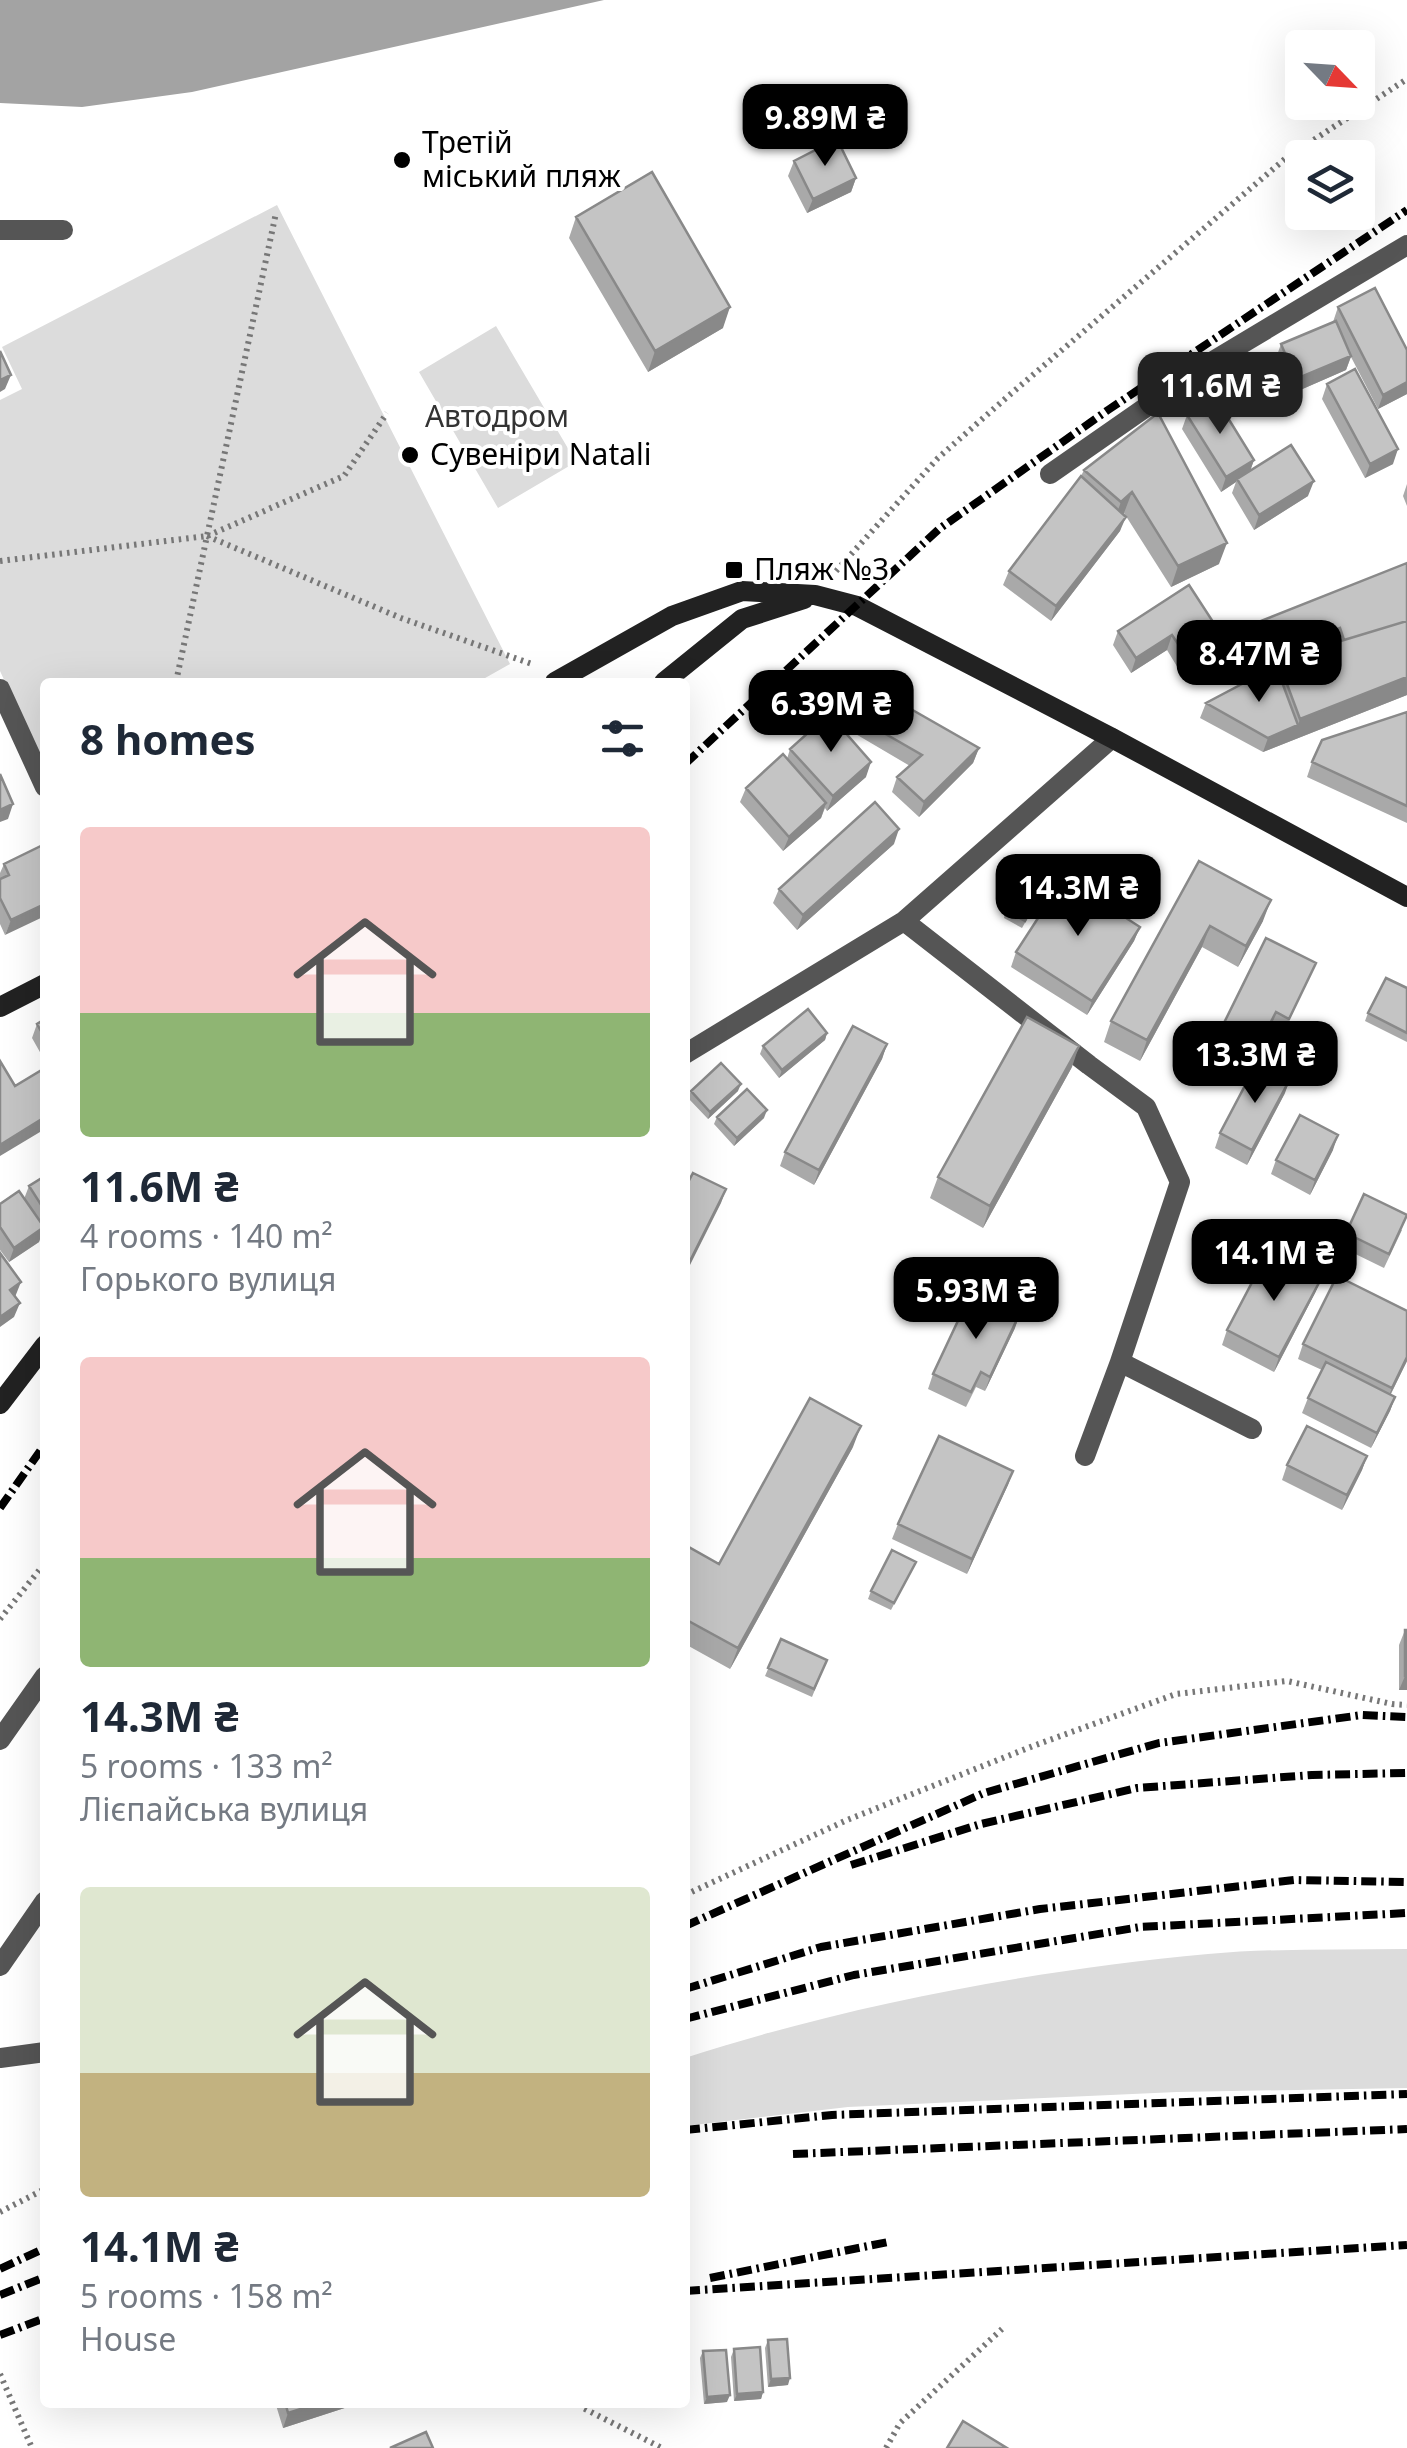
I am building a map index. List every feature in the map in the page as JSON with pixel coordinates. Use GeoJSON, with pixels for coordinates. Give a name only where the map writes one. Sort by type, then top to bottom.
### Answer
{"type":"FeatureCollection","features":[{"type":"Feature","properties":{"kind":"main road"},"geometry":{"type":"LineString","coordinates":[[562,678],[672,616],[742,591],[815,595],[857,606],[1404,892]]}},
{"type":"Feature","properties":{"kind":"main road"},"geometry":{"type":"LineString","coordinates":[[669,678],[742,619],[815,595]]}},
{"type":"Feature","properties":{"kind":"main road"},"geometry":{"type":"LineString","coordinates":[[0,1007],[40,987]]}},
{"type":"Feature","properties":{"kind":"main road"},"geometry":{"type":"LineString","coordinates":[[0,1404],[40,1351]]}},
{"type":"Feature","properties":{"kind":"street"},"geometry":{"type":"LineString","coordinates":[[0,230],[63,230]]}},
{"type":"Feature","properties":{"kind":"street"},"geometry":{"type":"LineString","coordinates":[[1050,474],[1208,364],[1407,245]]}},
{"type":"Feature","properties":{"kind":"street"},"geometry":{"type":"LineString","coordinates":[[0,689],[40,775]]}},
{"type":"Feature","properties":{"kind":"street"},"geometry":{"type":"LineString","coordinates":[[690,1051],[904,921],[1112,738]]}},
{"type":"Feature","properties":{"kind":"street"},"geometry":{"type":"LineString","coordinates":[[904,921],[1146,1107],[1180,1182],[1084,1456]]}},
{"type":"Feature","properties":{"kind":"street"},"geometry":{"type":"LineString","coordinates":[[1120,1362],[1252,1430]]}},
{"type":"Feature","properties":{"kind":"street"},"geometry":{"type":"LineString","coordinates":[[0,1740],[40,1683]]}},
{"type":"Feature","properties":{"kind":"street"},"geometry":{"type":"LineString","coordinates":[[0,1966],[40,1908]]}},
{"type":"Feature","properties":{"kind":"street"},"geometry":{"type":"LineString","coordinates":[[0,2058],[40,2053]]}},
{"type":"Feature","properties":{"kind":"path"},"geometry":{"type":"LineString","coordinates":[[815,595],[938,458],[993,410],[1286,158],[1407,80]]}},
{"type":"Feature","properties":{"kind":"path"},"geometry":{"type":"LineString","coordinates":[[177,678],[276,213]]}},
{"type":"Feature","properties":{"kind":"path"},"geometry":{"type":"LineString","coordinates":[[0,562],[208,536],[344,476],[387,413]]}},
{"type":"Feature","properties":{"kind":"path"},"geometry":{"type":"LineString","coordinates":[[208,536],[401,618],[557,678]]}},
{"type":"Feature","properties":{"kind":"path"},"geometry":{"type":"LineString","coordinates":[[0,1620],[40,1569]]}},
{"type":"Feature","properties":{"kind":"path"},"geometry":{"type":"LineString","coordinates":[[690,1892],[846,1820],[1176,1694],[1287,1681],[1407,1705]]}},
{"type":"Feature","properties":{"kind":"path"},"geometry":{"type":"LineString","coordinates":[[0,2212],[40,2192]]}},
{"type":"Feature","properties":{"kind":"path"},"geometry":{"type":"LineString","coordinates":[[886,2448],[900,2423],[1002,2329]]}},
{"type":"Feature","properties":{"kind":"path"},"geometry":{"type":"LineString","coordinates":[[0,2374],[32,2448]]}},
{"type":"Feature","properties":{"kind":"path"},"geometry":{"type":"LineString","coordinates":[[584,2408],[662,2448]]}},
{"type":"Feature","properties":{"kind":"green space"},"geometry":{"type":"Polygon","coordinates":[[[277,205],[510,664],[485,678],[40,678],[40,757],[0,671],[0,400],[22,389],[2,347],[277,205]]]}},
{"type":"Feature","properties":{"kind":"green space","name":"Автодром"},"geometry":{"type":"Polygon","coordinates":[[[496,326],[576,462],[498,508],[419,372],[496,326]]]}},
{"type":"Feature","properties":{"kind":"green space"},"geometry":{"type":"Polygon","coordinates":[[[1407,1949],[1407,2088],[1177,2092],[848,2107],[690,2125],[690,2056],[812,2021],[944,1992],[1077,1969],[1257,1951],[1407,1949]]]}},
{"type":"Feature","properties":{"kind":"shaded area"},"geometry":{"type":"Polygon","coordinates":[[[0,0],[604,0],[192,92],[82,107],[0,103],[0,0]]]}},
{"type":"Feature","properties":{"kind":"building"},"geometry":{"type":"Polygon","coordinates":[[[837,139],[856,178],[813,199],[794,161],[837,139]]]}},
{"type":"Feature","properties":{"kind":"building"},"geometry":{"type":"Polygon","coordinates":[[[652,172],[730,307],[655,351],[576,217],[652,172]]]}},
{"type":"Feature","properties":{"kind":"building"},"geometry":{"type":"Polygon","coordinates":[[[1375,288],[1407,350],[1407,382],[1383,395],[1338,307],[1375,288]]]}},
{"type":"Feature","properties":{"kind":"building"},"geometry":{"type":"Polygon","coordinates":[[[1336,321],[1351,356],[1296,379],[1281,344],[1336,321]]]}},
{"type":"Feature","properties":{"kind":"building"},"geometry":{"type":"Polygon","coordinates":[[[0,351],[11,375],[0,380],[0,351]]]}},
{"type":"Feature","properties":{"kind":"building"},"geometry":{"type":"Polygon","coordinates":[[[1355,369],[1398,449],[1370,464],[1327,384],[1355,369]]]}},
{"type":"Feature","properties":{"kind":"building"},"geometry":{"type":"Polygon","coordinates":[[[1215,397],[1254,460],[1226,477],[1187,415],[1215,397]]]}},
{"type":"Feature","properties":{"kind":"building"},"geometry":{"type":"Polygon","coordinates":[[[1158,413],[1227,543],[1178,566],[1132,492],[1121,502],[1084,470],[1158,413]]]}},
{"type":"Feature","properties":{"kind":"building"},"geometry":{"type":"Polygon","coordinates":[[[1291,445],[1314,481],[1259,515],[1237,479],[1291,445]]]}},
{"type":"Feature","properties":{"kind":"building"},"geometry":{"type":"Polygon","coordinates":[[[1081,476],[1126,517],[1056,606],[1009,571],[1081,476]]]}},
{"type":"Feature","properties":{"kind":"building"},"geometry":{"type":"Polygon","coordinates":[[[1407,563],[1407,621],[1344,640],[1340,628],[1265,658],[1251,625],[1407,563]]]}},
{"type":"Feature","properties":{"kind":"building"},"geometry":{"type":"Polygon","coordinates":[[[1189,585],[1219,631],[1184,653],[1172,635],[1136,658],[1118,631],[1189,585]]]}},
{"type":"Feature","properties":{"kind":"building"},"geometry":{"type":"Polygon","coordinates":[[[1407,621],[1407,677],[1300,719],[1278,660],[1407,621]]]}},
{"type":"Feature","properties":{"kind":"building"},"geometry":{"type":"Polygon","coordinates":[[[1276,666],[1298,725],[1268,738],[1206,703],[1276,666]]]}},
{"type":"Feature","properties":{"kind":"building"},"geometry":{"type":"Polygon","coordinates":[[[860,680],[979,748],[924,802],[897,777],[922,755],[837,706],[860,680]]]}},
{"type":"Feature","properties":{"kind":"building"},"geometry":{"type":"Polygon","coordinates":[[[1407,712],[1407,806],[1312,762],[1322,740],[1407,712]]]}},
{"type":"Feature","properties":{"kind":"building"},"geometry":{"type":"Polygon","coordinates":[[[829,714],[871,762],[833,796],[790,749],[829,714]]]}},
{"type":"Feature","properties":{"kind":"building"},"geometry":{"type":"Polygon","coordinates":[[[783,754],[826,803],[789,837],[746,788],[783,754]]]}},
{"type":"Feature","properties":{"kind":"building"},"geometry":{"type":"Polygon","coordinates":[[[0,774],[13,804],[0,810],[0,774]]]}},
{"type":"Feature","properties":{"kind":"building"},"geometry":{"type":"Polygon","coordinates":[[[875,802],[899,829],[803,915],[779,889],[875,802]]]}},
{"type":"Feature","properties":{"kind":"building"},"geometry":{"type":"Polygon","coordinates":[[[40,846],[40,906],[11,920],[0,898],[0,879],[9,875],[4,864],[40,846]]]}},
{"type":"Feature","properties":{"kind":"building"},"geometry":{"type":"Polygon","coordinates":[[[1199,861],[1271,900],[1246,946],[1210,926],[1147,1040],[1111,1021],[1199,861]]]}},
{"type":"Feature","properties":{"kind":"building"},"geometry":{"type":"Polygon","coordinates":[[[1028,871],[1046,881],[1025,921],[1006,910],[1028,871]]]}},
{"type":"Feature","properties":{"kind":"building"},"geometry":{"type":"Polygon","coordinates":[[[1064,878],[1140,927],[1092,1001],[1016,952],[1064,878]]]}},
{"type":"Feature","properties":{"kind":"building"},"geometry":{"type":"Polygon","coordinates":[[[1266,938],[1316,963],[1289,1019],[1276,1012],[1257,1049],[1220,1031],[1266,938]]]}},
{"type":"Feature","properties":{"kind":"building"},"geometry":{"type":"Polygon","coordinates":[[[1386,978],[1407,988],[1407,1033],[1368,1013],[1386,978]]]}},
{"type":"Feature","properties":{"kind":"building"},"geometry":{"type":"Polygon","coordinates":[[[808,1009],[827,1033],[782,1070],[763,1046],[808,1009]]]}},
{"type":"Feature","properties":{"kind":"building"},"geometry":{"type":"Polygon","coordinates":[[[1027,1017],[1079,1046],[990,1206],[938,1177],[1027,1017]]]}},
{"type":"Feature","properties":{"kind":"building"},"geometry":{"type":"Polygon","coordinates":[[[853,1026],[887,1044],[819,1170],[785,1152],[853,1026]]]}},
{"type":"Feature","properties":{"kind":"building"},"geometry":{"type":"Polygon","coordinates":[[[0,1061],[15,1086],[40,1071],[40,1120],[0,1145],[0,1061]]]}},
{"type":"Feature","properties":{"kind":"building"},"geometry":{"type":"Polygon","coordinates":[[[1258,1061],[1290,1079],[1252,1150],[1220,1133],[1258,1061]]]}},
{"type":"Feature","properties":{"kind":"building"},"geometry":{"type":"Polygon","coordinates":[[[721,1063],[741,1084],[710,1112],[691,1091],[721,1063]]]}},
{"type":"Feature","properties":{"kind":"building"},"geometry":{"type":"Polygon","coordinates":[[[747,1089],[767,1110],[737,1138],[717,1117],[747,1089]]]}},
{"type":"Feature","properties":{"kind":"building"},"geometry":{"type":"Polygon","coordinates":[[[1300,1115],[1338,1135],[1315,1180],[1276,1160],[1300,1115]]]}},
{"type":"Feature","properties":{"kind":"building"},"geometry":{"type":"Polygon","coordinates":[[[693,1173],[726,1189],[690,1261],[693,1173]]]}},
{"type":"Feature","properties":{"kind":"building"},"geometry":{"type":"Polygon","coordinates":[[[40,1179],[40,1203],[29,1186],[40,1179]]]}},
{"type":"Feature","properties":{"kind":"building"},"geometry":{"type":"Polygon","coordinates":[[[19,1191],[40,1221],[40,1230],[14,1248],[0,1227],[0,1204],[19,1191]]]}},
{"type":"Feature","properties":{"kind":"building"},"geometry":{"type":"Polygon","coordinates":[[[1364,1194],[1407,1215],[1389,1254],[1346,1233],[1364,1194]]]}},
{"type":"Feature","properties":{"kind":"building"},"geometry":{"type":"Polygon","coordinates":[[[1268,1252],[1321,1279],[1279,1357],[1227,1330],[1268,1252]]]}},
{"type":"Feature","properties":{"kind":"building"},"geometry":{"type":"Polygon","coordinates":[[[0,1253],[21,1282],[10,1290],[20,1303],[0,1317],[0,1253]]]}},
{"type":"Feature","properties":{"kind":"building"},"geometry":{"type":"Polygon","coordinates":[[[1337,1276],[1407,1311],[1407,1357],[1392,1388],[1303,1344],[1337,1276]]]}},
{"type":"Feature","properties":{"kind":"building"},"geometry":{"type":"Polygon","coordinates":[[[972,1291],[1020,1313],[990,1377],[981,1372],[971,1392],[933,1374],[972,1291]]]}},
{"type":"Feature","properties":{"kind":"building"},"geometry":{"type":"Polygon","coordinates":[[[1326,1362],[1395,1397],[1377,1433],[1308,1398],[1326,1362]]]}},
{"type":"Feature","properties":{"kind":"building"},"geometry":{"type":"Polygon","coordinates":[[[810,1398],[861,1426],[738,1648],[690,1622],[690,1548],[719,1564],[810,1398]]]}},
{"type":"Feature","properties":{"kind":"building"},"geometry":{"type":"Polygon","coordinates":[[[1307,1426],[1367,1456],[1347,1495],[1287,1465],[1307,1426]]]}},
{"type":"Feature","properties":{"kind":"building"},"geometry":{"type":"Polygon","coordinates":[[[939,1436],[1013,1471],[972,1559],[898,1524],[939,1436]]]}},
{"type":"Feature","properties":{"kind":"building"},"geometry":{"type":"Polygon","coordinates":[[[892,1550],[916,1562],[894,1603],[871,1591],[892,1550]]]}},
{"type":"Feature","properties":{"kind":"building"},"geometry":{"type":"Polygon","coordinates":[[[1407,1630],[1407,1676],[1405,1676],[1407,1630]]]}},
{"type":"Feature","properties":{"kind":"building"},"geometry":{"type":"Polygon","coordinates":[[[781,1639],[827,1660],[814,1689],[768,1668],[781,1639]]]}},
{"type":"Feature","properties":{"kind":"building"},"geometry":{"type":"Polygon","coordinates":[[[787,2339],[790,2378],[771,2379],[768,2340],[787,2339]]]}},
{"type":"Feature","properties":{"kind":"building"},"geometry":{"type":"Polygon","coordinates":[[[760,2347],[763,2392],[737,2394],[734,2349],[760,2347]]]}},
{"type":"Feature","properties":{"kind":"building"},"geometry":{"type":"Polygon","coordinates":[[[726,2350],[730,2395],[707,2397],[703,2351],[726,2350]]]}},
{"type":"Feature","properties":{"kind":"building"},"geometry":{"type":"Polygon","coordinates":[[[963,2421],[1007,2448],[947,2448],[963,2421]]]}},
{"type":"Feature","properties":{"kind":"building"},"geometry":{"type":"Polygon","coordinates":[[[426,2432],[433,2448],[390,2448],[426,2432]]]}},
{"type":"Feature","properties":{"kind":"railway"},"geometry":{"type":"LineString","coordinates":[[690,759],[939,529],[1108,410],[1407,210]]}},
{"type":"Feature","properties":{"kind":"railway"},"geometry":{"type":"LineString","coordinates":[[0,1508],[40,1451]]}},
{"type":"Feature","properties":{"kind":"railway"},"geometry":{"type":"LineString","coordinates":[[690,1924],[984,1793],[1159,1743],[1362,1715],[1407,1717]]}},
{"type":"Feature","properties":{"kind":"railway"},"geometry":{"type":"LineString","coordinates":[[851,1865],[981,1824],[1137,1788],[1312,1775],[1407,1773]]}},
{"type":"Feature","properties":{"kind":"railway"},"geometry":{"type":"LineString","coordinates":[[690,1987],[821,1947],[1040,1909],[1294,1880],[1407,1882]]}},
{"type":"Feature","properties":{"kind":"railway"},"geometry":{"type":"LineString","coordinates":[[690,2018],[854,1975],[1140,1927],[1407,1913]]}},
{"type":"Feature","properties":{"kind":"railway"},"geometry":{"type":"LineString","coordinates":[[690,2129],[832,2115],[1407,2094]]}},
{"type":"Feature","properties":{"kind":"railway"},"geometry":{"type":"LineString","coordinates":[[793,2154],[1407,2129]]}},
{"type":"Feature","properties":{"kind":"railway"},"geometry":{"type":"LineString","coordinates":[[710,2278],[888,2242]]}},
{"type":"Feature","properties":{"kind":"railway"},"geometry":{"type":"LineString","coordinates":[[690,2291],[1407,2245]]}},
{"type":"Feature","properties":{"kind":"railway"},"geometry":{"type":"LineString","coordinates":[[0,2269],[40,2250]]}},
{"type":"Feature","properties":{"kind":"railway"},"geometry":{"type":"LineString","coordinates":[[0,2295],[40,2279]]}},
{"type":"Feature","properties":{"kind":"railway"},"geometry":{"type":"LineString","coordinates":[[0,2335],[40,2320]]}},
{"type":"Feature","properties":{"kind":"place","name":"Третій міський пляж"},"geometry":{"type":"Point","coordinates":[402,160]}},
{"type":"Feature","properties":{"kind":"place","name":"Сувеніри Natali"},"geometry":{"type":"Point","coordinates":[410,455]}},
{"type":"Feature","properties":{"kind":"place","name":"Пляж №3"},"geometry":{"type":"Point","coordinates":[734,570]}}]}
